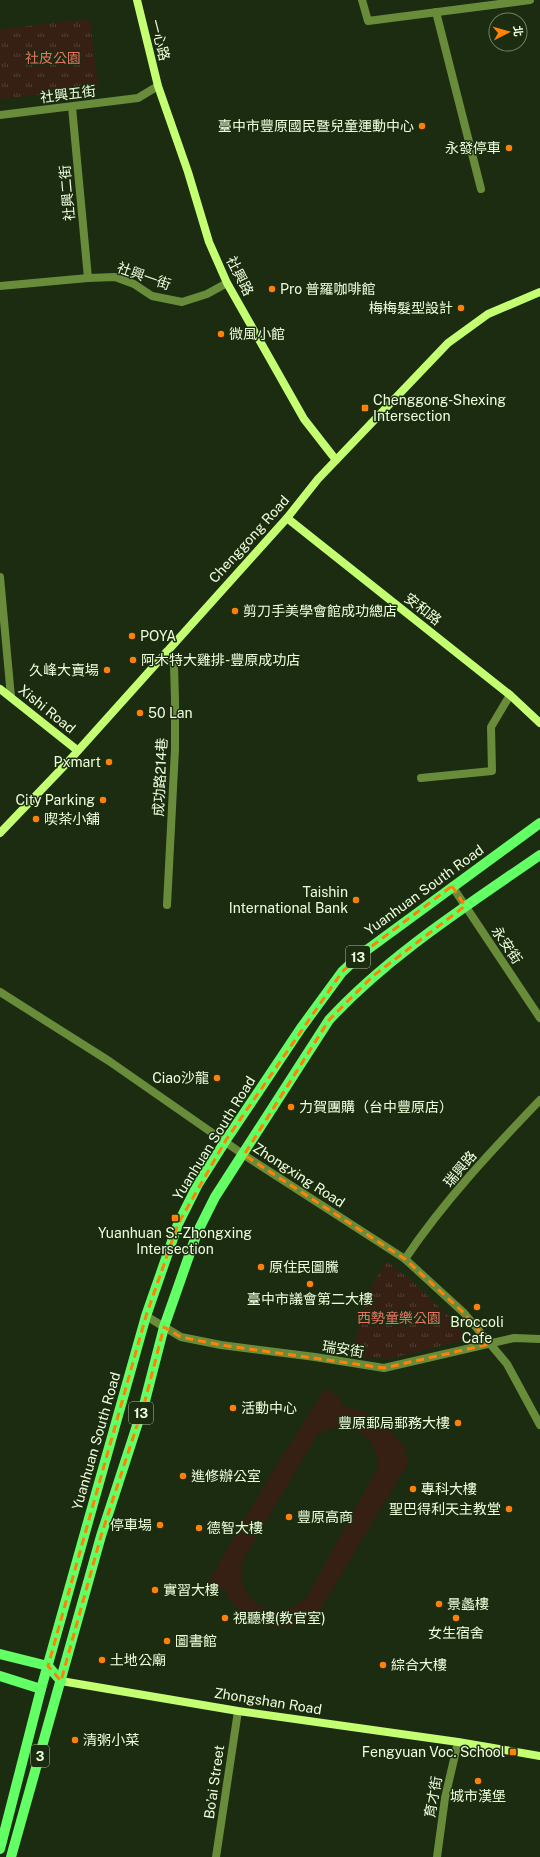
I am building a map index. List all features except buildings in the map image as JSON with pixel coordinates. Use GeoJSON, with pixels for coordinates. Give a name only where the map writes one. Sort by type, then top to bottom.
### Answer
{"type":"FeatureCollection","features":[{"type":"Feature","properties":{"kind":"main road","name":"Yuanhuan South Road"},"geometry":{"type":"LineString","coordinates":[[41,1689],[146,1316],[178,1224],[198,1184],[301,1028],[342,972],[360,954],[540,823]]}},
{"type":"Feature","properties":{"kind":"main road","name":"13"},"geometry":{"type":"LineString","coordinates":[[61,1681],[101,1536],[145,1401],[164,1327],[197,1233],[216,1197],[329,1020],[373,976],[465,906],[540,855]]}},
{"type":"Feature","properties":{"kind":"main road"},"geometry":{"type":"LineString","coordinates":[[0,1654],[48,1666],[61,1681],[41,1689],[0,1676]]}},
{"type":"Feature","properties":{"kind":"main road","name":"3"},"geometry":{"type":"LineString","coordinates":[[11,1857],[61,1681]]}},
{"type":"Feature","properties":{"kind":"main road","name":"3"},"geometry":{"type":"LineString","coordinates":[[0,1849],[41,1689]]}},
{"type":"Feature","properties":{"kind":"street","name":"一心路"},"geometry":{"type":"LineString","coordinates":[[137,0],[158,86]]}},
{"type":"Feature","properties":{"kind":"street"},"geometry":{"type":"LineString","coordinates":[[362,0],[368,21],[530,0]]}},
{"type":"Feature","properties":{"kind":"street"},"geometry":{"type":"LineString","coordinates":[[436,12],[481,189]]}},
{"type":"Feature","properties":{"kind":"street","name":"社興五街"},"geometry":{"type":"LineString","coordinates":[[0,115],[138,98],[158,86]]}},
{"type":"Feature","properties":{"kind":"street","name":"社興路"},"geometry":{"type":"LineString","coordinates":[[158,86],[188,172],[209,242],[227,283],[304,419],[336,460]]}},
{"type":"Feature","properties":{"kind":"street","name":"社興二街"},"geometry":{"type":"LineString","coordinates":[[72,107],[88,278]]}},
{"type":"Feature","properties":{"kind":"street","name":"社興一街"},"geometry":{"type":"LineString","coordinates":[[0,286],[115,277],[134,284],[152,296],[182,302],[206,294],[227,283]]}},
{"type":"Feature","properties":{"kind":"street","name":"Chenggong Road"},"geometry":{"type":"LineString","coordinates":[[0,833],[287,518],[318,479],[448,343],[488,314],[540,292]]}},
{"type":"Feature","properties":{"kind":"street","name":"安和路"},"geometry":{"type":"LineString","coordinates":[[287,518],[510,695],[540,723]]}},
{"type":"Feature","properties":{"kind":"street"},"geometry":{"type":"LineString","coordinates":[[0,576],[11,698]]}},
{"type":"Feature","properties":{"kind":"street","name":"成功路214巷"},"geometry":{"type":"LineString","coordinates":[[166,652],[174,665],[175,707],[175,750],[167,905]]}},
{"type":"Feature","properties":{"kind":"street","name":"Xishi Road"},"geometry":{"type":"LineString","coordinates":[[0,689],[77,750]]}},
{"type":"Feature","properties":{"kind":"street"},"geometry":{"type":"LineString","coordinates":[[421,778],[492,771],[491,727],[510,695]]}},
{"type":"Feature","properties":{"kind":"street","name":"永安街"},"geometry":{"type":"LineString","coordinates":[[452,886],[540,1018]]}},
{"type":"Feature","properties":{"kind":"street","name":"Zhongxing Road"},"geometry":{"type":"LineString","coordinates":[[0,992],[108,1061],[226,1140],[244,1155],[405,1259],[464,1313],[508,1364],[540,1425]]}},
{"type":"Feature","properties":{"kind":"street","name":"瑞興路"},"geometry":{"type":"LineString","coordinates":[[405,1259],[421,1235],[487,1156],[540,1100]]}},
{"type":"Feature","properties":{"kind":"street","name":"瑞安街"},"geometry":{"type":"LineString","coordinates":[[146,1316],[181,1336],[221,1345],[315,1357],[384,1368],[514,1338],[540,1340]]}},
{"type":"Feature","properties":{"kind":"street","name":"Zhongshan Road"},"geometry":{"type":"LineString","coordinates":[[61,1681],[238,1711],[458,1742],[540,1756]]}},
{"type":"Feature","properties":{"kind":"street","name":"Bo’ai Street"},"geometry":{"type":"LineString","coordinates":[[216,1857],[238,1711]]}},
{"type":"Feature","properties":{"kind":"street","name":"育才街"},"geometry":{"type":"LineString","coordinates":[[437,1857],[445,1798],[458,1742]]}},
{"type":"Feature","properties":{"kind":"highlighted area"},"geometry":{"type":"Polygon","coordinates":[[[452,886],[465,906],[373,976],[329,1020],[244,1155],[405,1259],[464,1313],[490,1344],[384,1368],[221,1345],[181,1337],[164,1327],[145,1401],[101,1536],[61,1681],[48,1666],[146,1316],[178,1224],[226,1140],[342,972],[360,955],[452,886]]]}},
{"type":"Feature","properties":{"kind":"green space","name":"社皮公園"},"geometry":{"type":"Polygon","coordinates":[[[90,19],[98,89],[0,99],[0,29],[90,19]]]}},
{"type":"Feature","properties":{"kind":"green space","name":"西勢童樂公園"},"geometry":{"type":"Polygon","coordinates":[[[386,1261],[408,1277],[461,1328],[463,1335],[460,1341],[388,1359],[352,1356],[367,1295],[386,1261]]]}},
{"type":"Feature","properties":{"kind":"green space"},"geometry":{"type":"Polygon","coordinates":[[[325,1389],[339,1397],[343,1406],[368,1413],[384,1424],[404,1446],[408,1463],[317,1615],[303,1623],[290,1627],[276,1628],[263,1626],[251,1620],[231,1601],[224,1588],[218,1591],[207,1584],[274,1469],[325,1389]],[[338,1427],[318,1434],[244,1558],[242,1573],[244,1586],[249,1597],[258,1605],[269,1609],[281,1610],[294,1607],[306,1598],[378,1467],[377,1458],[372,1444],[361,1433],[347,1428],[338,1427]]]}},
{"type":"Feature","properties":{"kind":"place","name":"臺中市豐原國民暨兒童運動中心"},"geometry":{"type":"Point","coordinates":[422,126]}},
{"type":"Feature","properties":{"kind":"place","name":"永發停車"},"geometry":{"type":"Point","coordinates":[509,148]}},
{"type":"Feature","properties":{"kind":"place","name":"Pro 普羅咖啡館"},"geometry":{"type":"Point","coordinates":[272,289]}},
{"type":"Feature","properties":{"kind":"place","name":"梅梅髮型設計"},"geometry":{"type":"Point","coordinates":[461,308]}},
{"type":"Feature","properties":{"kind":"place","name":"微風小館"},"geometry":{"type":"Point","coordinates":[221,334]}},
{"type":"Feature","properties":{"kind":"place","name":"Chenggong-Shexing Intersection"},"geometry":{"type":"Point","coordinates":[365,408]}},
{"type":"Feature","properties":{"kind":"place","name":"剪刀手美學會館成功總店"},"geometry":{"type":"Point","coordinates":[235,611]}},
{"type":"Feature","properties":{"kind":"place","name":"POYA"},"geometry":{"type":"Point","coordinates":[132,636]}},
{"type":"Feature","properties":{"kind":"place","name":"阿木特大雞排-豐原成功店"},"geometry":{"type":"Point","coordinates":[133,660]}},
{"type":"Feature","properties":{"kind":"place","name":"久峰大賣場"},"geometry":{"type":"Point","coordinates":[107,670]}},
{"type":"Feature","properties":{"kind":"place","name":"50 Lan"},"geometry":{"type":"Point","coordinates":[140,713]}},
{"type":"Feature","properties":{"kind":"place","name":"Pxmart"},"geometry":{"type":"Point","coordinates":[109,762]}},
{"type":"Feature","properties":{"kind":"place","name":"City Parking"},"geometry":{"type":"Point","coordinates":[103,800]}},
{"type":"Feature","properties":{"kind":"place","name":"喫茶小舖"},"geometry":{"type":"Point","coordinates":[36,819]}},
{"type":"Feature","properties":{"kind":"place","name":"Taishin International Bank"},"geometry":{"type":"Point","coordinates":[356,900]}},
{"type":"Feature","properties":{"kind":"place","name":"Ciao沙龍"},"geometry":{"type":"Point","coordinates":[217,1078]}},
{"type":"Feature","properties":{"kind":"place","name":"力賀團購（台中豐原店）"},"geometry":{"type":"Point","coordinates":[291,1107]}},
{"type":"Feature","properties":{"kind":"place","name":"Yuanhuan S.-Zhongxing Intersection"},"geometry":{"type":"Point","coordinates":[175,1218]}},
{"type":"Feature","properties":{"kind":"place","name":"原住民圖騰"},"geometry":{"type":"Point","coordinates":[261,1267]}},
{"type":"Feature","properties":{"kind":"place","name":"臺中市議會第二大樓"},"geometry":{"type":"Point","coordinates":[310,1284]}},
{"type":"Feature","properties":{"kind":"place","name":"Broccoli Cafe"},"geometry":{"type":"Point","coordinates":[477,1307]}},
{"type":"Feature","properties":{"kind":"place","name":"活動中心"},"geometry":{"type":"Point","coordinates":[233,1408]}},
{"type":"Feature","properties":{"kind":"place","name":"豐原郵局郵務大樓"},"geometry":{"type":"Point","coordinates":[458,1423]}},
{"type":"Feature","properties":{"kind":"place","name":"進修辦公室"},"geometry":{"type":"Point","coordinates":[183,1476]}},
{"type":"Feature","properties":{"kind":"place","name":"專科大樓"},"geometry":{"type":"Point","coordinates":[413,1489]}},
{"type":"Feature","properties":{"kind":"place","name":"聖巴得利天主教堂"},"geometry":{"type":"Point","coordinates":[509,1509]}},
{"type":"Feature","properties":{"kind":"place","name":"豐原高商"},"geometry":{"type":"Point","coordinates":[289,1517]}},
{"type":"Feature","properties":{"kind":"place","name":"停車場"},"geometry":{"type":"Point","coordinates":[160,1525]}},
{"type":"Feature","properties":{"kind":"place","name":"德智大樓"},"geometry":{"type":"Point","coordinates":[199,1528]}},
{"type":"Feature","properties":{"kind":"place","name":"實習大樓"},"geometry":{"type":"Point","coordinates":[155,1590]}},
{"type":"Feature","properties":{"kind":"place","name":"景蠡樓"},"geometry":{"type":"Point","coordinates":[439,1604]}},
{"type":"Feature","properties":{"kind":"place","name":"視聽樓(教官室)"},"geometry":{"type":"Point","coordinates":[225,1618]}},
{"type":"Feature","properties":{"kind":"place","name":"女生宿舍"},"geometry":{"type":"Point","coordinates":[456,1618]}},
{"type":"Feature","properties":{"kind":"place","name":"圖書館"},"geometry":{"type":"Point","coordinates":[167,1641]}},
{"type":"Feature","properties":{"kind":"place","name":"土地公廟"},"geometry":{"type":"Point","coordinates":[102,1660]}},
{"type":"Feature","properties":{"kind":"place","name":"綜合大樓"},"geometry":{"type":"Point","coordinates":[383,1665]}},
{"type":"Feature","properties":{"kind":"place","name":"清粥小菜"},"geometry":{"type":"Point","coordinates":[75,1740]}},
{"type":"Feature","properties":{"kind":"place","name":"Fengyuan Voc. School"},"geometry":{"type":"Point","coordinates":[513,1752]}},
{"type":"Feature","properties":{"kind":"place","name":"城市漢堡"},"geometry":{"type":"Point","coordinates":[478,1781]}}]}
